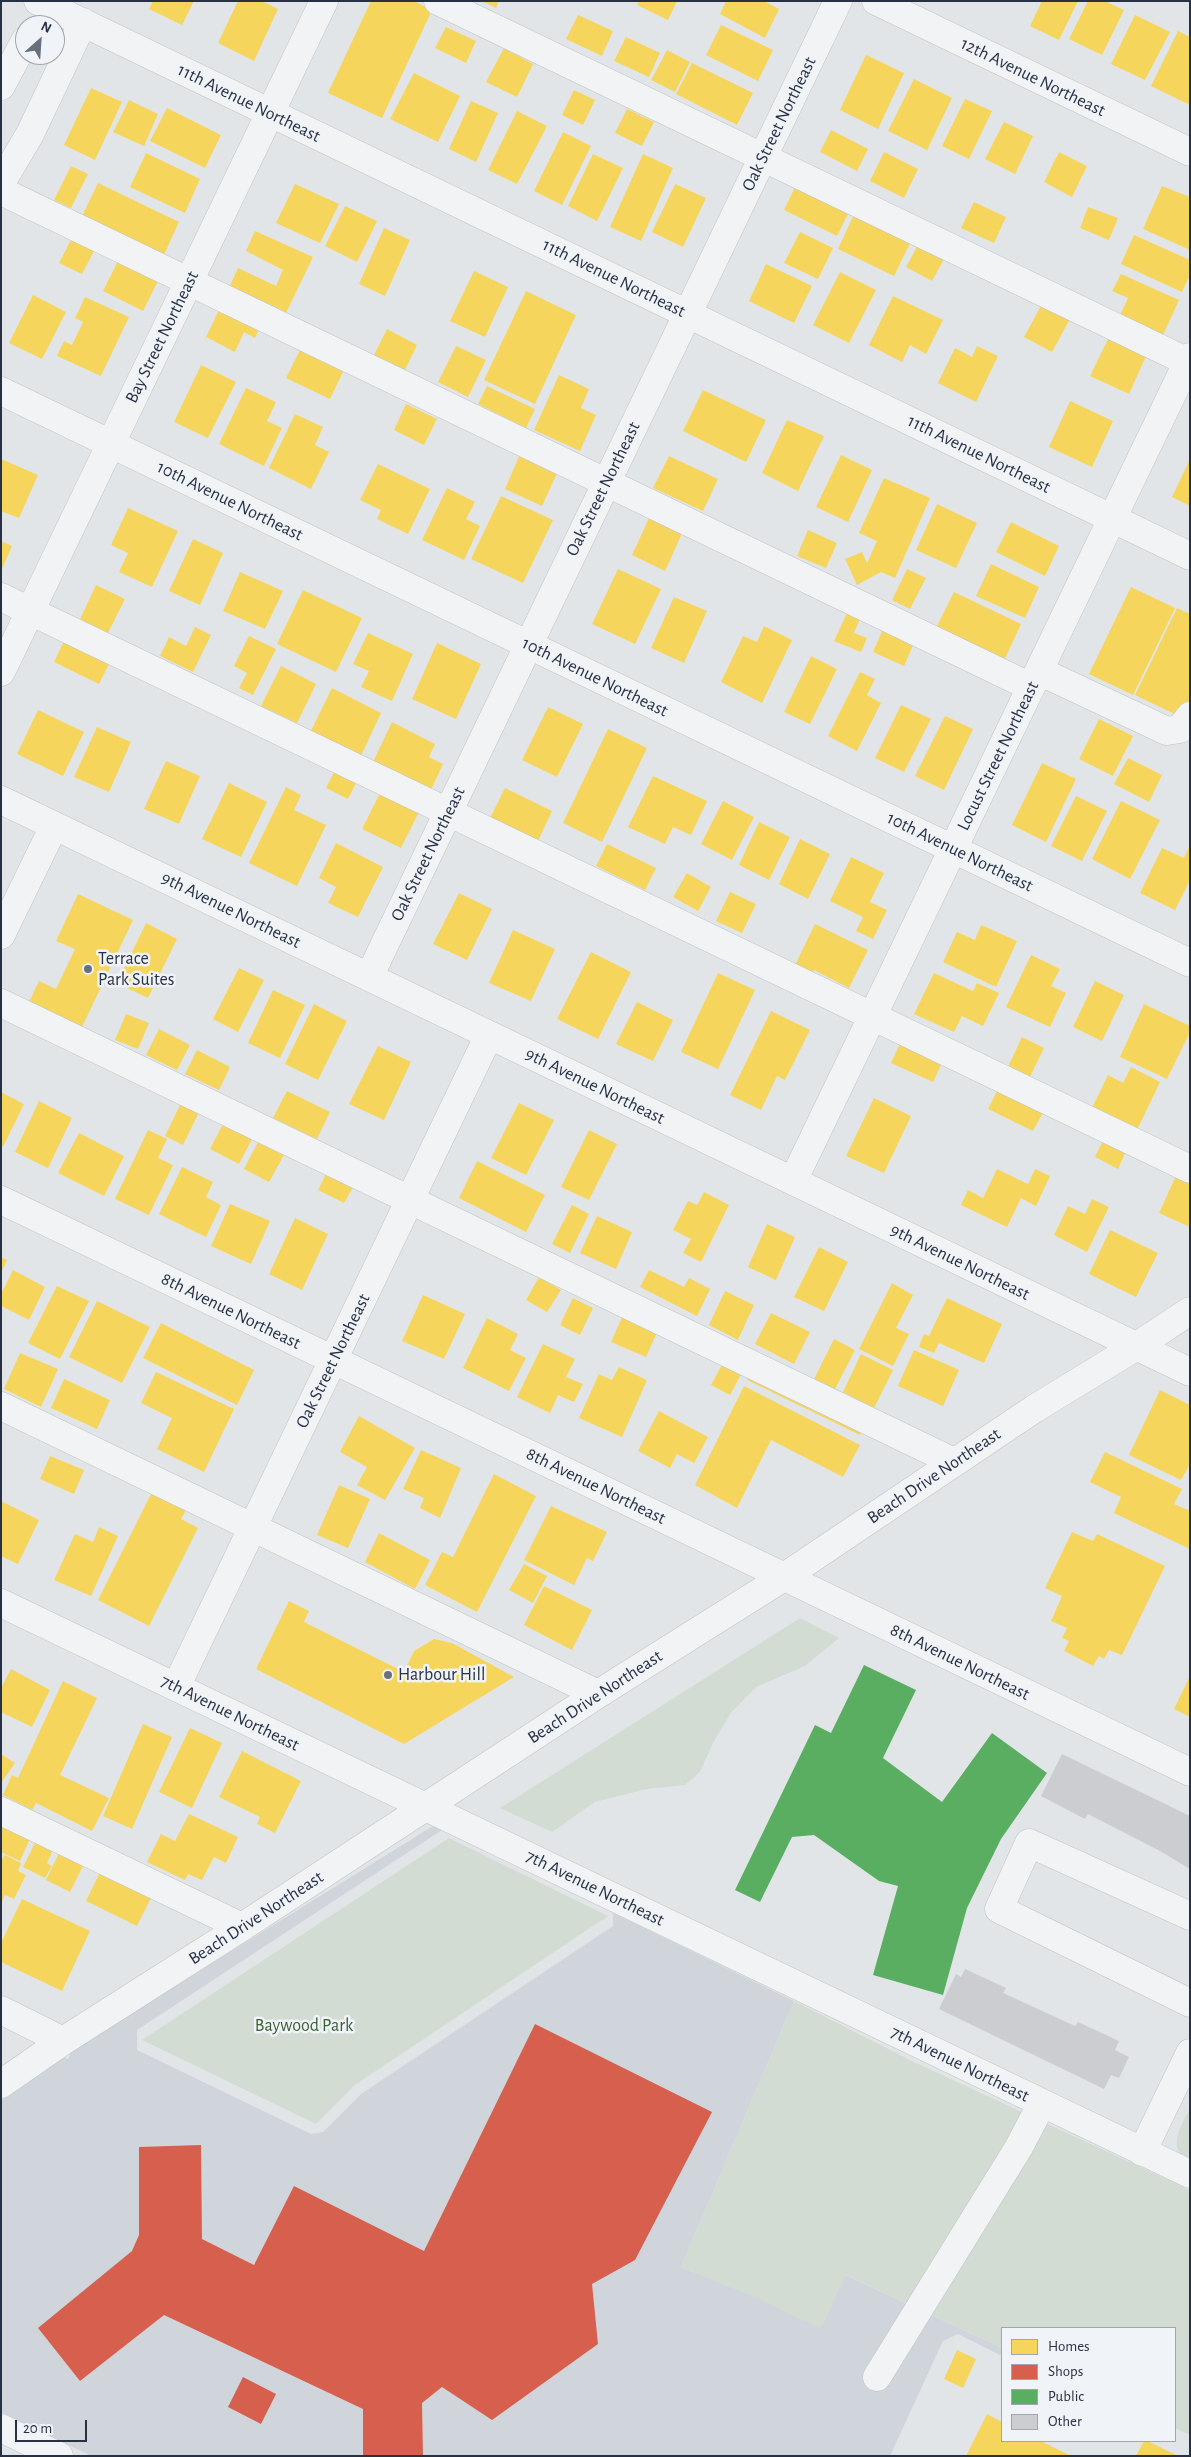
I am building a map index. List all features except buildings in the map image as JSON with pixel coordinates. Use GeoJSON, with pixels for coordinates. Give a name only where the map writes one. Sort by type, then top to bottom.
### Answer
{"type":"FeatureCollection","features":[{"type":"Feature","properties":{"kind":"street","name":"Bay Street Northeast"},"geometry":{"type":"LineString","coordinates":[[1,672],[324,1]]}},
{"type":"Feature","properties":{"kind":"street"},"geometry":{"type":"LineString","coordinates":[[438,1],[1189,360]]}},
{"type":"Feature","properties":{"kind":"street","name":"Oak Street Northeast"},"geometry":{"type":"LineString","coordinates":[[369,977],[838,1]]}},
{"type":"Feature","properties":{"kind":"street","name":"12th Avenue Northeast"},"geometry":{"type":"LineString","coordinates":[[876,1],[1190,152]]}},
{"type":"Feature","properties":{"kind":"street","name":"11th Avenue Northeast"},"geometry":{"type":"LineString","coordinates":[[39,10],[83,22],[1190,556]]}},
{"type":"Feature","properties":{"kind":"street"},"geometry":{"type":"LineString","coordinates":[[1,183],[30,134],[83,22]]}},
{"type":"Feature","properties":{"kind":"street"},"geometry":{"type":"LineString","coordinates":[[1,86],[15,60]]}},
{"type":"Feature","properties":{"kind":"street"},"geometry":{"type":"LineString","coordinates":[[1,192],[606,483],[1035,679],[1167,731],[1185,723]]}},
{"type":"Feature","properties":{"kind":"street","name":"Locust Street Northeast"},"geometry":{"type":"LineString","coordinates":[[794,1182],[1189,360]]}},
{"type":"Feature","properties":{"kind":"street","name":"10th Avenue Northeast"},"geometry":{"type":"LineString","coordinates":[[1,391],[1190,962]]}},
{"type":"Feature","properties":{"kind":"street"},"geometry":{"type":"LineString","coordinates":[[1,598],[1190,1169]]}},
{"type":"Feature","properties":{"kind":"street","name":"9th Avenue Northeast"},"geometry":{"type":"LineString","coordinates":[[1,800],[1190,1372]]}},
{"type":"Feature","properties":{"kind":"street"},"geometry":{"type":"LineString","coordinates":[[1,935],[54,826]]}},
{"type":"Feature","properties":{"kind":"street"},"geometry":{"type":"LineString","coordinates":[[1,1003],[954,1462]]}},
{"type":"Feature","properties":{"kind":"street","name":"Oak Street Northeast"},"geometry":{"type":"LineString","coordinates":[[176,1687],[489,1035]]}},
{"type":"Feature","properties":{"kind":"street","name":"8th Avenue Northeast"},"geometry":{"type":"LineString","coordinates":[[1,1200],[1190,1772]]}},
{"type":"Feature","properties":{"kind":"street","name":"Beach Drive Northeast"},"geometry":{"type":"LineString","coordinates":[[1,2084],[63,2041],[242,1927],[598,1694],[784,1577],[1034,1409],[1190,1311]]}},
{"type":"Feature","properties":{"kind":"street"},"geometry":{"type":"LineString","coordinates":[[1,1406],[598,1694]]}},
{"type":"Feature","properties":{"kind":"street","name":"7th Avenue Northeast"},"geometry":{"type":"LineString","coordinates":[[1,1603],[1190,2174]]}},
{"type":"Feature","properties":{"kind":"street"},"geometry":{"type":"LineString","coordinates":[[1,1811],[242,1927]]}},
{"type":"Feature","properties":{"kind":"street"},"geometry":{"type":"LineString","coordinates":[[1190,1916],[1029,1843],[999,1909],[1190,2003]]}},
{"type":"Feature","properties":{"kind":"street"},"geometry":{"type":"LineString","coordinates":[[1,2010],[63,2041]]}},
{"type":"Feature","properties":{"kind":"street"},"geometry":{"type":"LineString","coordinates":[[1142,2152],[1190,2053]]}},
{"type":"Feature","properties":{"kind":"street"},"geometry":{"type":"LineString","coordinates":[[877,2377],[1019,2147],[1042,2103]]}},
{"type":"Feature","properties":{"kind":"street"},"geometry":{"type":"LineString","coordinates":[[1,2428],[58,2456]]}},
{"type":"Feature","properties":{"kind":"shaded area"},"geometry":{"type":"Polygon","coordinates":[[[433,1826],[442,1830],[137,2030],[137,2050],[311,2134],[323,2132],[361,2094],[613,1926],[613,1913],[794,2001],[681,2267],[823,2324],[841,2273],[1001,2348],[1001,2356],[958,2334],[943,2341],[890,2456],[91,2456],[1,2412],[1,2100],[63,2057],[68,2059],[72,2050],[433,1826]]]}},
{"type":"Feature","properties":{"kind":"green space"},"geometry":{"type":"Polygon","coordinates":[[[800,1618],[839,1638],[805,1666],[756,1687],[731,1713],[714,1741],[700,1772],[685,1785],[647,1789],[595,1802],[552,1832],[500,1808],[800,1618]]]}},
{"type":"Feature","properties":{"kind":"green space","name":"Baywood Park"},"geometry":{"type":"Polygon","coordinates":[[[449,1838],[608,1916],[355,2085],[316,2124],[142,2040],[449,1838]]]}},
{"type":"Feature","properties":{"kind":"green space"},"geometry":{"type":"Polygon","coordinates":[[[794,2001],[914,2062],[1190,2190],[1190,2435],[1176,2428],[1176,2327],[1001,2327],[1001,2348],[846,2275],[823,2325],[819,2328],[759,2299],[681,2267],[794,2001]]]}},
{"type":"Feature","properties":{"kind":"green space"},"geometry":{"type":"Polygon","coordinates":[[[1190,2108],[1190,2162],[1182,2157],[1178,2151],[1177,2137],[1190,2108]]]}},
{"type":"Feature","properties":{"kind":"place","name":"Terrace Park Suites"},"geometry":{"type":"Point","coordinates":[88,969]}},
{"type":"Feature","properties":{"kind":"place","name":"Harbour Hill"},"geometry":{"type":"Point","coordinates":[388,1675]}}]}
